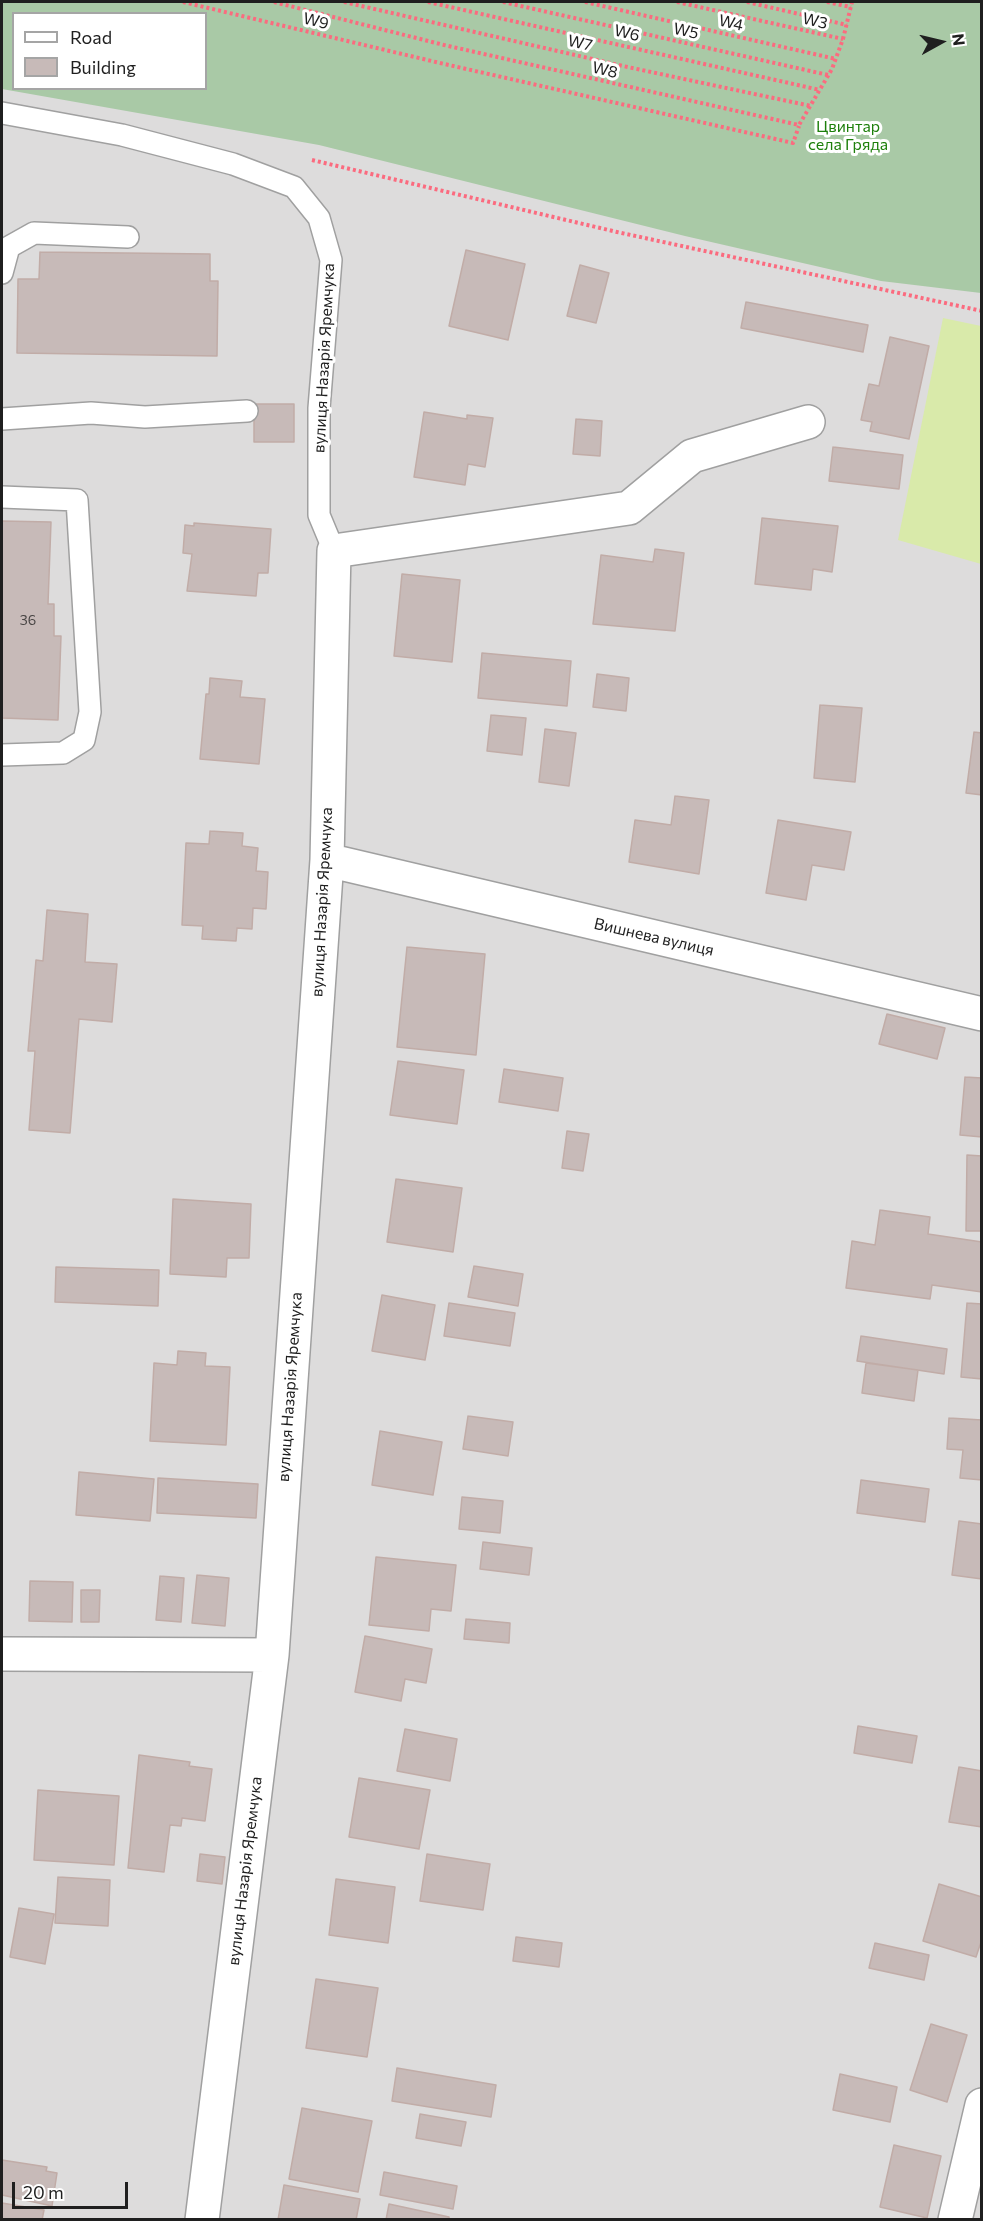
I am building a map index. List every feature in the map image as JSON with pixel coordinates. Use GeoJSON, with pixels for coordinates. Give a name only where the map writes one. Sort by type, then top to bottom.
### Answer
{"type":"FeatureCollection","features":[{"type":"Feature","properties":{"kind":"street"},"geometry":{"type":"LineString","coordinates":[[334,551],[629,508],[692,456],[808,422]]}},
{"type":"Feature","properties":{"kind":"street","name":"вулиця Назарія Яремчука"},"geometry":{"type":"LineString","coordinates":[[201,2220],[272,1655],[327,860],[334,551]]}},
{"type":"Feature","properties":{"kind":"street","name":"Вишнева вулиця"},"geometry":{"type":"LineString","coordinates":[[327,860],[981,1014]]}},
{"type":"Feature","properties":{"kind":"street"},"geometry":{"type":"LineString","coordinates":[[2,1654],[272,1655]]}},
{"type":"Feature","properties":{"kind":"street"},"geometry":{"type":"LineString","coordinates":[[955,2220],[981,2105]]}},
{"type":"Feature","properties":{"kind":"lane","name":"вулиця Назарія Яремчука"},"geometry":{"type":"LineString","coordinates":[[2,113],[123,135],[233,164],[294,187],[319,218],[331,260],[319,408],[319,515],[334,551]]}},
{"type":"Feature","properties":{"kind":"lane"},"geometry":{"type":"LineString","coordinates":[[2,273],[9,247],[34,233],[128,237]]}},
{"type":"Feature","properties":{"kind":"lane"},"geometry":{"type":"LineString","coordinates":[[2,418],[91,412],[145,417],[247,411]]}},
{"type":"Feature","properties":{"kind":"lane"},"geometry":{"type":"LineString","coordinates":[[2,497],[77,500],[90,712],[84,740],[63,753],[2,755]]}},
{"type":"Feature","properties":{"kind":"path","name":"W9"},"geometry":{"type":"LineString","coordinates":[[183,2],[793,143],[799,125]]}},
{"type":"Feature","properties":{"kind":"path","name":"W8"},"geometry":{"type":"LineString","coordinates":[[274,2],[444,45],[799,125]]}},
{"type":"Feature","properties":{"kind":"path","name":"W7"},"geometry":{"type":"LineString","coordinates":[[344,2],[623,66],[811,106]]}},
{"type":"Feature","properties":{"kind":"path","name":"W6"},"geometry":{"type":"LineString","coordinates":[[428,2],[820,90]]}},
{"type":"Feature","properties":{"kind":"path","name":"W5"},"geometry":{"type":"LineString","coordinates":[[503,2],[828,75]]}},
{"type":"Feature","properties":{"kind":"path","name":"W4"},"geometry":{"type":"LineString","coordinates":[[585,2],[836,59]]}},
{"type":"Feature","properties":{"kind":"path","name":"W3"},"geometry":{"type":"LineString","coordinates":[[677,2],[843,39]]}},
{"type":"Feature","properties":{"kind":"path"},"geometry":{"type":"LineString","coordinates":[[747,2],[847,26]]}},
{"type":"Feature","properties":{"kind":"path"},"geometry":{"type":"LineString","coordinates":[[827,2],[850,7]]}},
{"type":"Feature","properties":{"kind":"path"},"geometry":{"type":"LineString","coordinates":[[799,125],[836,59],[852,2]]}},
{"type":"Feature","properties":{"kind":"path"},"geometry":{"type":"LineString","coordinates":[[302,158],[617,232],[981,311]]}},
{"type":"Feature","properties":{"kind":"shaded area"},"geometry":{"type":"Polygon","coordinates":[[[2,2],[981,2],[981,2219],[2,2219],[2,2]]]}},
{"type":"Feature","properties":{"kind":"green space","name":"Цвинтар села Гряда"},"geometry":{"type":"Polygon","coordinates":[[[2,2],[981,2],[981,293],[881,281],[685,236],[319,145],[2,89],[2,2]]]}},
{"type":"Feature","properties":{"kind":"green space"},"geometry":{"type":"Polygon","coordinates":[[[943,318],[981,326],[981,564],[898,540],[943,318]]]}},
{"type":"Feature","properties":{"kind":"building"},"geometry":{"type":"Polygon","coordinates":[[[466,250],[525,264],[508,340],[449,326],[466,250]]]}},
{"type":"Feature","properties":{"kind":"building"},"geometry":{"type":"Polygon","coordinates":[[[40,252],[210,254],[210,281],[218,281],[217,356],[17,353],[18,279],[39,279],[40,252]]]}},
{"type":"Feature","properties":{"kind":"building"},"geometry":{"type":"Polygon","coordinates":[[[580,265],[609,273],[596,323],[567,316],[580,265]]]}},
{"type":"Feature","properties":{"kind":"building"},"geometry":{"type":"Polygon","coordinates":[[[746,302],[868,325],[863,352],[741,328],[746,302]]]}},
{"type":"Feature","properties":{"kind":"building"},"geometry":{"type":"Polygon","coordinates":[[[890,337],[929,346],[909,439],[870,431],[872,422],[861,420],[869,384],[879,386],[890,337]]]}},
{"type":"Feature","properties":{"kind":"building"},"geometry":{"type":"Polygon","coordinates":[[[254,404],[294,404],[294,442],[254,442],[254,404]]]}},
{"type":"Feature","properties":{"kind":"building"},"geometry":{"type":"Polygon","coordinates":[[[424,412],[467,419],[467,415],[493,418],[485,467],[468,464],[465,485],[414,477],[424,412]]]}},
{"type":"Feature","properties":{"kind":"building"},"geometry":{"type":"Polygon","coordinates":[[[576,419],[602,421],[600,456],[573,454],[576,419]]]}},
{"type":"Feature","properties":{"kind":"building"},"geometry":{"type":"Polygon","coordinates":[[[833,447],[903,455],[899,489],[829,481],[833,447]]]}},
{"type":"Feature","properties":{"kind":"building"},"geometry":{"type":"Polygon","coordinates":[[[762,518],[838,526],[832,572],[813,569],[811,590],[755,584],[762,518]]]}},
{"type":"Feature","properties":{"kind":"building"},"geometry":{"type":"Polygon","coordinates":[[[2,521],[51,522],[48,604],[54,604],[54,636],[61,636],[58,720],[2,718],[2,521]]]}},
{"type":"Feature","properties":{"kind":"building"},"geometry":{"type":"Polygon","coordinates":[[[194,523],[271,529],[268,573],[258,573],[256,596],[187,591],[192,554],[183,553],[185,525],[194,526],[194,523]]]}},
{"type":"Feature","properties":{"kind":"building"},"geometry":{"type":"Polygon","coordinates":[[[655,549],[684,553],[675,631],[593,624],[601,555],[653,562],[655,549]]]}},
{"type":"Feature","properties":{"kind":"building"},"geometry":{"type":"Polygon","coordinates":[[[402,574],[460,580],[452,662],[394,656],[402,574]]]}},
{"type":"Feature","properties":{"kind":"building"},"geometry":{"type":"Polygon","coordinates":[[[482,653],[571,661],[567,706],[478,698],[482,653]]]}},
{"type":"Feature","properties":{"kind":"building"},"geometry":{"type":"Polygon","coordinates":[[[597,674],[629,678],[626,711],[593,707],[597,674]]]}},
{"type":"Feature","properties":{"kind":"building"},"geometry":{"type":"Polygon","coordinates":[[[210,678],[242,681],[240,697],[265,699],[259,764],[200,759],[206,694],[209,694],[210,678]]]}},
{"type":"Feature","properties":{"kind":"building"},"geometry":{"type":"Polygon","coordinates":[[[820,705],[862,708],[855,782],[814,778],[820,705]]]}},
{"type":"Feature","properties":{"kind":"building"},"geometry":{"type":"Polygon","coordinates":[[[491,715],[526,718],[522,755],[487,751],[491,715]]]}},
{"type":"Feature","properties":{"kind":"building"},"geometry":{"type":"Polygon","coordinates":[[[545,729],[576,733],[569,786],[539,782],[545,729]]]}},
{"type":"Feature","properties":{"kind":"building"},"geometry":{"type":"Polygon","coordinates":[[[974,732],[982,733],[982,795],[966,793],[974,732]]]}},
{"type":"Feature","properties":{"kind":"building"},"geometry":{"type":"Polygon","coordinates":[[[675,796],[709,800],[699,874],[629,862],[635,820],[671,825],[675,796]]]}},
{"type":"Feature","properties":{"kind":"building"},"geometry":{"type":"Polygon","coordinates":[[[778,820],[851,832],[844,870],[812,865],[806,900],[766,893],[778,820]]]}},
{"type":"Feature","properties":{"kind":"building"},"geometry":{"type":"Polygon","coordinates":[[[210,831],[243,833],[242,846],[258,848],[256,871],[268,872],[266,909],[253,908],[252,929],[237,928],[236,941],[202,939],[203,926],[182,925],[186,843],[209,844],[210,831]]]}},
{"type":"Feature","properties":{"kind":"building"},"geometry":{"type":"Polygon","coordinates":[[[47,910],[88,914],[85,962],[117,964],[112,1022],[79,1019],[70,1133],[29,1130],[35,1051],[28,1051],[36,960],[43,961],[47,910]]]}},
{"type":"Feature","properties":{"kind":"building"},"geometry":{"type":"Polygon","coordinates":[[[407,947],[485,954],[476,1055],[397,1047],[407,947]]]}},
{"type":"Feature","properties":{"kind":"building"},"geometry":{"type":"Polygon","coordinates":[[[887,1014],[945,1028],[937,1059],[879,1044],[887,1014]]]}},
{"type":"Feature","properties":{"kind":"building"},"geometry":{"type":"Polygon","coordinates":[[[398,1061],[464,1070],[457,1124],[390,1115],[398,1061]]]}},
{"type":"Feature","properties":{"kind":"building"},"geometry":{"type":"Polygon","coordinates":[[[504,1069],[563,1078],[558,1111],[499,1102],[504,1069]]]}},
{"type":"Feature","properties":{"kind":"building"},"geometry":{"type":"Polygon","coordinates":[[[965,1077],[982,1078],[982,1137],[960,1135],[965,1077]]]}},
{"type":"Feature","properties":{"kind":"building"},"geometry":{"type":"Polygon","coordinates":[[[567,1131],[589,1134],[583,1171],[562,1168],[567,1131]]]}},
{"type":"Feature","properties":{"kind":"building"},"geometry":{"type":"Polygon","coordinates":[[[967,1155],[982,1156],[982,1231],[966,1231],[967,1155]]]}},
{"type":"Feature","properties":{"kind":"building"},"geometry":{"type":"Polygon","coordinates":[[[396,1179],[462,1188],[453,1252],[387,1242],[396,1179]]]}},
{"type":"Feature","properties":{"kind":"building"},"geometry":{"type":"Polygon","coordinates":[[[173,1199],[251,1204],[249,1258],[227,1258],[226,1277],[170,1274],[173,1199]]]}},
{"type":"Feature","properties":{"kind":"building"},"geometry":{"type":"Polygon","coordinates":[[[880,1210],[930,1217],[928,1234],[982,1242],[982,1292],[932,1285],[930,1299],[846,1288],[852,1241],[875,1245],[880,1210]]]}},
{"type":"Feature","properties":{"kind":"building"},"geometry":{"type":"Polygon","coordinates":[[[474,1266],[523,1274],[518,1306],[468,1297],[474,1266]]]}},
{"type":"Feature","properties":{"kind":"building"},"geometry":{"type":"Polygon","coordinates":[[[56,1267],[159,1270],[158,1306],[55,1302],[56,1267]]]}},
{"type":"Feature","properties":{"kind":"building"},"geometry":{"type":"Polygon","coordinates":[[[382,1295],[435,1305],[425,1360],[372,1351],[382,1295]]]}},
{"type":"Feature","properties":{"kind":"building"},"geometry":{"type":"Polygon","coordinates":[[[449,1303],[515,1313],[510,1346],[444,1336],[449,1303]]]}},
{"type":"Feature","properties":{"kind":"building"},"geometry":{"type":"Polygon","coordinates":[[[967,1303],[982,1304],[982,1379],[961,1377],[967,1303]]]}},
{"type":"Feature","properties":{"kind":"building"},"geometry":{"type":"Polygon","coordinates":[[[861,1336],[947,1349],[944,1374],[857,1361],[861,1336]]]}},
{"type":"Feature","properties":{"kind":"building"},"geometry":{"type":"Polygon","coordinates":[[[178,1351],[206,1353],[205,1366],[230,1367],[226,1445],[150,1441],[154,1363],[177,1365],[178,1351]]]}},
{"type":"Feature","properties":{"kind":"building"},"geometry":{"type":"Polygon","coordinates":[[[866,1363],[918,1370],[914,1401],[862,1393],[866,1363]]]}},
{"type":"Feature","properties":{"kind":"building"},"geometry":{"type":"Polygon","coordinates":[[[468,1416],[513,1422],[508,1456],[463,1449],[468,1416]]]}},
{"type":"Feature","properties":{"kind":"building"},"geometry":{"type":"Polygon","coordinates":[[[949,1418],[982,1420],[982,1480],[960,1478],[963,1450],[947,1449],[949,1418]]]}},
{"type":"Feature","properties":{"kind":"building"},"geometry":{"type":"Polygon","coordinates":[[[380,1431],[442,1442],[433,1495],[372,1485],[380,1431]]]}},
{"type":"Feature","properties":{"kind":"building"},"geometry":{"type":"Polygon","coordinates":[[[79,1472],[154,1479],[150,1521],[76,1515],[79,1472]]]}},
{"type":"Feature","properties":{"kind":"building"},"geometry":{"type":"Polygon","coordinates":[[[158,1478],[258,1484],[256,1518],[157,1513],[158,1478]]]}},
{"type":"Feature","properties":{"kind":"building"},"geometry":{"type":"Polygon","coordinates":[[[861,1480],[929,1489],[925,1522],[857,1513],[861,1480]]]}},
{"type":"Feature","properties":{"kind":"building"},"geometry":{"type":"Polygon","coordinates":[[[462,1497],[503,1501],[500,1533],[459,1529],[462,1497]]]}},
{"type":"Feature","properties":{"kind":"building"},"geometry":{"type":"Polygon","coordinates":[[[959,1521],[982,1524],[982,1579],[952,1575],[959,1521]]]}},
{"type":"Feature","properties":{"kind":"building"},"geometry":{"type":"Polygon","coordinates":[[[483,1542],[532,1548],[529,1575],[480,1569],[483,1542]]]}},
{"type":"Feature","properties":{"kind":"building"},"geometry":{"type":"Polygon","coordinates":[[[376,1557],[456,1565],[451,1611],[431,1609],[429,1631],[369,1625],[376,1557]]]}},
{"type":"Feature","properties":{"kind":"building"},"geometry":{"type":"Polygon","coordinates":[[[197,1575],[229,1578],[225,1626],[192,1623],[197,1575]]]}},
{"type":"Feature","properties":{"kind":"building"},"geometry":{"type":"Polygon","coordinates":[[[160,1576],[184,1578],[181,1622],[156,1620],[160,1576]]]}},
{"type":"Feature","properties":{"kind":"building"},"geometry":{"type":"Polygon","coordinates":[[[30,1581],[73,1582],[72,1622],[29,1621],[30,1581]]]}},
{"type":"Feature","properties":{"kind":"building"},"geometry":{"type":"Polygon","coordinates":[[[81,1590],[100,1590],[99,1622],[81,1622],[81,1590]]]}},
{"type":"Feature","properties":{"kind":"building"},"geometry":{"type":"Polygon","coordinates":[[[466,1619],[510,1623],[509,1643],[464,1639],[466,1619]]]}},
{"type":"Feature","properties":{"kind":"building"},"geometry":{"type":"Polygon","coordinates":[[[365,1636],[432,1649],[426,1683],[405,1679],[401,1701],[355,1692],[365,1636]]]}},
{"type":"Feature","properties":{"kind":"building"},"geometry":{"type":"Polygon","coordinates":[[[858,1726],[917,1736],[912,1763],[854,1753],[858,1726]]]}},
{"type":"Feature","properties":{"kind":"building"},"geometry":{"type":"Polygon","coordinates":[[[405,1729],[457,1739],[450,1781],[397,1771],[405,1729]]]}},
{"type":"Feature","properties":{"kind":"building"},"geometry":{"type":"Polygon","coordinates":[[[139,1755],[190,1762],[189,1766],[212,1769],[205,1821],[182,1818],[181,1826],[170,1825],[164,1872],[128,1868],[139,1755]]]}},
{"type":"Feature","properties":{"kind":"building"},"geometry":{"type":"Polygon","coordinates":[[[959,1767],[982,1771],[982,1827],[949,1822],[959,1767]]]}},
{"type":"Feature","properties":{"kind":"building"},"geometry":{"type":"Polygon","coordinates":[[[359,1778],[430,1790],[419,1849],[349,1837],[359,1778]]]}},
{"type":"Feature","properties":{"kind":"building"},"geometry":{"type":"Polygon","coordinates":[[[38,1790],[119,1796],[114,1865],[34,1860],[38,1790]]]}},
{"type":"Feature","properties":{"kind":"building"},"geometry":{"type":"Polygon","coordinates":[[[200,1854],[225,1857],[222,1884],[197,1881],[200,1854]]]}},
{"type":"Feature","properties":{"kind":"building"},"geometry":{"type":"Polygon","coordinates":[[[427,1854],[490,1864],[483,1910],[420,1901],[427,1854]]]}},
{"type":"Feature","properties":{"kind":"building"},"geometry":{"type":"Polygon","coordinates":[[[58,1877],[110,1880],[108,1926],[55,1923],[58,1877]]]}},
{"type":"Feature","properties":{"kind":"building"},"geometry":{"type":"Polygon","coordinates":[[[336,1879],[395,1887],[388,1943],[329,1935],[336,1879]]]}},
{"type":"Feature","properties":{"kind":"building"},"geometry":{"type":"Polygon","coordinates":[[[939,1884],[982,1897],[982,1939],[976,1957],[923,1941],[939,1884]]]}},
{"type":"Feature","properties":{"kind":"building"},"geometry":{"type":"Polygon","coordinates":[[[19,1908],[54,1914],[45,1964],[10,1957],[19,1908]]]}},
{"type":"Feature","properties":{"kind":"building"},"geometry":{"type":"Polygon","coordinates":[[[516,1937],[562,1943],[559,1967],[513,1961],[516,1937]]]}},
{"type":"Feature","properties":{"kind":"building"},"geometry":{"type":"Polygon","coordinates":[[[875,1943],[929,1955],[924,1980],[869,1968],[875,1943]]]}},
{"type":"Feature","properties":{"kind":"building"},"geometry":{"type":"Polygon","coordinates":[[[316,1979],[378,1988],[367,2057],[306,2048],[316,1979]]]}},
{"type":"Feature","properties":{"kind":"building"},"geometry":{"type":"Polygon","coordinates":[[[931,2024],[967,2035],[947,2102],[910,2090],[931,2024]]]}},
{"type":"Feature","properties":{"kind":"building"},"geometry":{"type":"Polygon","coordinates":[[[397,2068],[496,2085],[491,2117],[392,2101],[397,2068]]]}},
{"type":"Feature","properties":{"kind":"building"},"geometry":{"type":"Polygon","coordinates":[[[840,2074],[897,2087],[890,2122],[833,2110],[840,2074]]]}},
{"type":"Feature","properties":{"kind":"building"},"geometry":{"type":"Polygon","coordinates":[[[302,2108],[372,2121],[358,2192],[289,2179],[302,2108]]]}},
{"type":"Feature","properties":{"kind":"building"},"geometry":{"type":"Polygon","coordinates":[[[420,2114],[466,2122],[461,2146],[416,2138],[420,2114]]]}},
{"type":"Feature","properties":{"kind":"building"},"geometry":{"type":"Polygon","coordinates":[[[894,2145],[941,2156],[927,2218],[880,2207],[894,2145]]]}},
{"type":"Feature","properties":{"kind":"building"},"geometry":{"type":"Polygon","coordinates":[[[2,2160],[47,2167],[46,2171],[57,2173],[52,2206],[2,2195],[2,2160]]]}},
{"type":"Feature","properties":{"kind":"building"},"geometry":{"type":"Polygon","coordinates":[[[384,2172],[457,2186],[453,2209],[380,2195],[384,2172]]]}},
{"type":"Feature","properties":{"kind":"building"},"geometry":{"type":"Polygon","coordinates":[[[284,2185],[360,2199],[356,2220],[278,2220],[284,2185]]]}},
{"type":"Feature","properties":{"kind":"building"},"geometry":{"type":"Polygon","coordinates":[[[2,2203],[44,2210],[42,2220],[2,2220],[2,2203]]]}},
{"type":"Feature","properties":{"kind":"building"},"geometry":{"type":"Polygon","coordinates":[[[389,2204],[449,2217],[449,2220],[386,2220],[389,2204]]]}}]}
